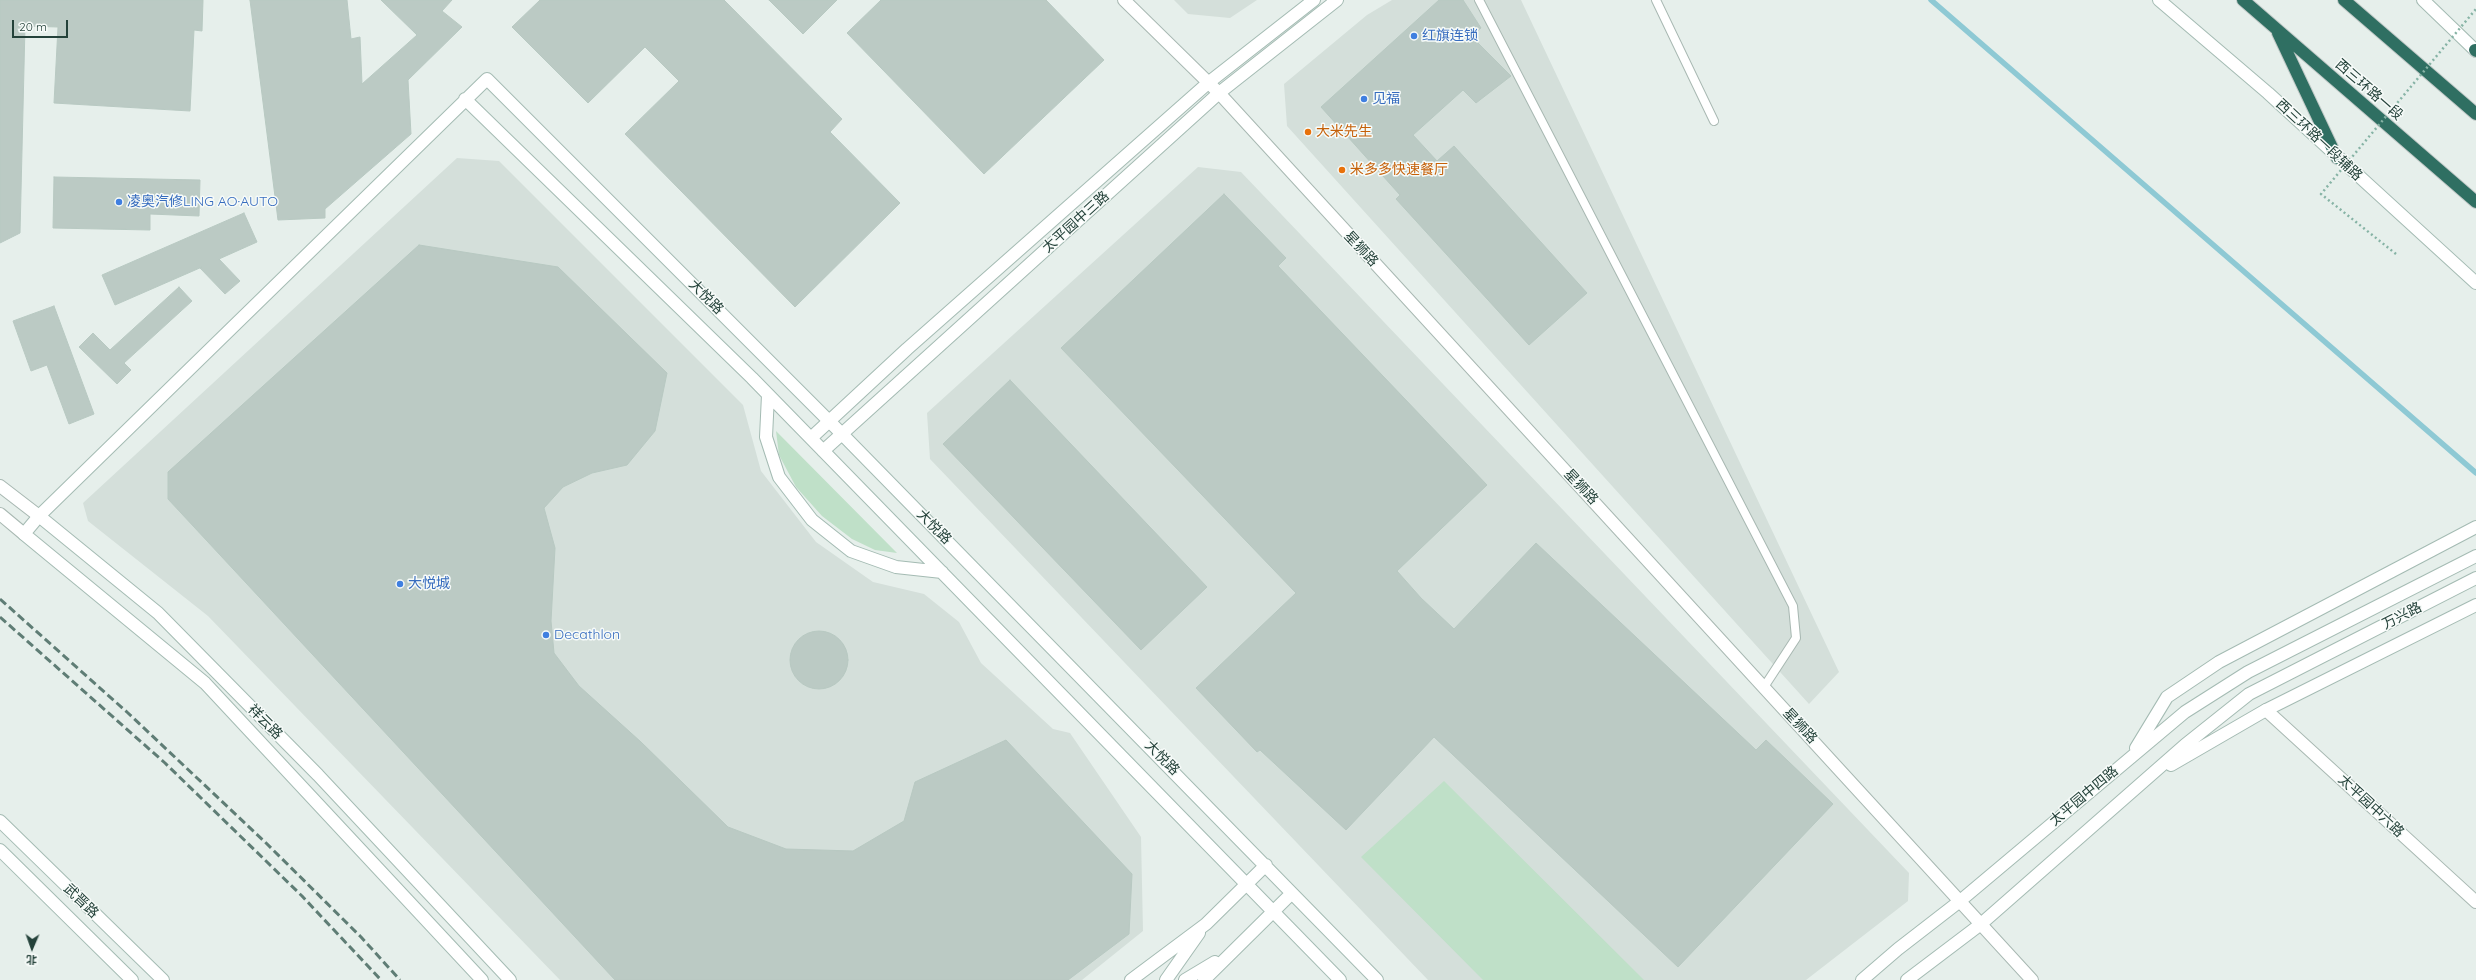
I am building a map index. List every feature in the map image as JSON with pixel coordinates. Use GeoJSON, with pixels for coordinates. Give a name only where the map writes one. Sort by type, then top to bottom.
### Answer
{"type":"FeatureCollection","features":[{"type":"Feature","properties":{"kind":"highway","name":"西三环路一段"},"geometry":{"type":"LineString","coordinates":[[2243,0],[2476,202]]}},
{"type":"Feature","properties":{"kind":"highway"},"geometry":{"type":"LineString","coordinates":[[2344,0],[2476,114]]}},
{"type":"Feature","properties":{"kind":"highway"},"geometry":{"type":"LineString","coordinates":[[2276,28],[2337,158]]}},
{"type":"Feature","properties":{"kind":"street","name":"星狮路"},"geometry":{"type":"LineString","coordinates":[[1124,0],[1208,82],[2032,980]]}},
{"type":"Feature","properties":{"kind":"street","name":"太平园中三路"},"geometry":{"type":"LineString","coordinates":[[811,438],[907,349],[1208,82],[1314,0]]}},
{"type":"Feature","properties":{"kind":"street","name":"太平园中三路"},"geometry":{"type":"LineString","coordinates":[[823,451],[1219,94],[1337,0]]}},
{"type":"Feature","properties":{"kind":"street","name":"西三环路一段辅路"},"geometry":{"type":"LineString","coordinates":[[2159,0],[2268,94],[2476,283]]}},
{"type":"Feature","properties":{"kind":"street"},"geometry":{"type":"LineString","coordinates":[[2423,0],[2476,51]]}},
{"type":"Feature","properties":{"kind":"street","name":"大悦路"},"geometry":{"type":"LineString","coordinates":[[465,99],[487,79],[842,433],[1266,865],[1291,894],[1378,980]]}},
{"type":"Feature","properties":{"kind":"street"},"geometry":{"type":"LineString","coordinates":[[24,534],[39,516],[465,99],[811,438],[1246,884],[1272,913],[1340,980]]}},
{"type":"Feature","properties":{"kind":"street"},"geometry":{"type":"LineString","coordinates":[[768,395],[766,438],[779,477],[812,520],[851,551],[896,567],[942,572]]}},
{"type":"Feature","properties":{"kind":"street","name":"祥云路"},"geometry":{"type":"LineString","coordinates":[[0,486],[158,613],[318,775],[510,980]]}},
{"type":"Feature","properties":{"kind":"street","name":"祥云路"},"geometry":{"type":"LineString","coordinates":[[0,514],[205,683],[482,980]]}},
{"type":"Feature","properties":{"kind":"street"},"geometry":{"type":"LineString","coordinates":[[2130,757],[2167,697],[2219,662],[2476,528]]}},
{"type":"Feature","properties":{"kind":"street","name":"太平园中四路"},"geometry":{"type":"LineString","coordinates":[[1862,980],[1960,901],[2185,712],[2248,672],[2476,556]]}},
{"type":"Feature","properties":{"kind":"street","name":"万兴路"},"geometry":{"type":"LineString","coordinates":[[2145,780],[2249,694],[2476,578]]}},
{"type":"Feature","properties":{"kind":"street"},"geometry":{"type":"LineString","coordinates":[[1907,980],[1981,924],[2145,780],[2266,710],[2476,605]]}},
{"type":"Feature","properties":{"kind":"street","name":"太平园中六路"},"geometry":{"type":"LineString","coordinates":[[2266,710],[2476,902]]}},
{"type":"Feature","properties":{"kind":"street","name":"武晋路"},"geometry":{"type":"LineString","coordinates":[[0,821],[163,980]]}},
{"type":"Feature","properties":{"kind":"street","name":"武晋路"},"geometry":{"type":"LineString","coordinates":[[0,850],[132,980]]}},
{"type":"Feature","properties":{"kind":"street"},"geometry":{"type":"LineString","coordinates":[[1131,980],[1206,924],[1266,865]]}},
{"type":"Feature","properties":{"kind":"street"},"geometry":{"type":"LineString","coordinates":[[1204,980],[1291,894]]}},
{"type":"Feature","properties":{"kind":"street"},"geometry":{"type":"LineString","coordinates":[[1166,980],[1206,924]]}},
{"type":"Feature","properties":{"kind":"street"},"geometry":{"type":"LineString","coordinates":[[1185,980],[1230,954]]}},
{"type":"Feature","properties":{"kind":"lane"},"geometry":{"type":"LineString","coordinates":[[1479,0],[1793,606],[1796,638],[1764,687]]}},
{"type":"Feature","properties":{"kind":"lane"},"geometry":{"type":"LineString","coordinates":[[1656,0],[1714,121]]}},
{"type":"Feature","properties":{"kind":"path"},"geometry":{"type":"LineString","coordinates":[[2396,254],[2321,194],[2476,9]]}},
{"type":"Feature","properties":{"kind":"shaded area"},"geometry":{"type":"Polygon","coordinates":[[[1174,0],[1257,0],[1230,18],[1188,14],[1174,0]]]}},
{"type":"Feature","properties":{"kind":"shaded area"},"geometry":{"type":"Polygon","coordinates":[[[1392,0],[1521,0],[1839,672],[1809,704],[1287,126],[1284,84],[1367,15],[1392,0]]]}},
{"type":"Feature","properties":{"kind":"shaded area"},"geometry":{"type":"Polygon","coordinates":[[[457,158],[499,161],[743,405],[761,471],[816,542],[873,582],[924,594],[959,622],[981,663],[1053,729],[1070,733],[1141,837],[1143,931],[1082,980],[560,980],[208,616],[88,521],[83,503],[457,158]]]}},
{"type":"Feature","properties":{"kind":"shaded area"},"geometry":{"type":"Polygon","coordinates":[[[1198,167],[1241,172],[1909,873],[1908,901],[1806,980],[1428,980],[930,459],[927,413],[1198,167]]]}},
{"type":"Feature","properties":{"kind":"green space"},"geometry":{"type":"Polygon","coordinates":[[[776,431],[897,553],[875,550],[852,539],[822,516],[796,487],[779,455],[776,431]]]}},
{"type":"Feature","properties":{"kind":"green space"},"geometry":{"type":"Polygon","coordinates":[[[1444,781],[1644,980],[1483,980],[1361,857],[1444,781]]]}},
{"type":"Feature","properties":{"kind":"building"},"geometry":{"type":"Polygon","coordinates":[[[0,0],[203,0],[202,31],[194,30],[190,111],[54,103],[58,27],[25,26],[20,233],[0,243],[0,0]]]}},
{"type":"Feature","properties":{"kind":"building"},"geometry":{"type":"Polygon","coordinates":[[[250,0],[347,0],[351,39],[360,37],[362,84],[417,35],[381,0],[452,0],[442,11],[462,27],[408,80],[411,134],[325,209],[325,218],[278,220],[250,0]]]}},
{"type":"Feature","properties":{"kind":"building"},"geometry":{"type":"Polygon","coordinates":[[[540,0],[724,0],[842,119],[830,132],[900,203],[795,307],[625,134],[679,81],[645,47],[588,103],[512,27],[540,0]]]}},
{"type":"Feature","properties":{"kind":"building"},"geometry":{"type":"Polygon","coordinates":[[[769,0],[837,0],[803,34],[769,0]]]}},
{"type":"Feature","properties":{"kind":"building"},"geometry":{"type":"Polygon","coordinates":[[[881,0],[1046,0],[1104,60],[984,174],[847,33],[881,0]]]}},
{"type":"Feature","properties":{"kind":"building"},"geometry":{"type":"Polygon","coordinates":[[[1439,0],[1463,0],[1481,28],[1471,36],[1511,76],[1476,103],[1463,90],[1413,135],[1437,161],[1454,146],[1587,293],[1529,345],[1396,199],[1400,195],[1321,107],[1439,0]]]}},
{"type":"Feature","properties":{"kind":"building"},"geometry":{"type":"Polygon","coordinates":[[[54,177],[200,180],[199,216],[150,214],[150,230],[53,228],[54,177]]]}},
{"type":"Feature","properties":{"kind":"building"},"geometry":{"type":"Polygon","coordinates":[[[1224,194],[1286,258],[1278,266],[1487,485],[1397,571],[1421,598],[1454,629],[1536,543],[1756,750],[1766,740],[1833,804],[1678,967],[1434,737],[1346,830],[1260,750],[1257,752],[1196,688],[1296,593],[1061,348],[1224,194]]]}},
{"type":"Feature","properties":{"kind":"building"},"geometry":{"type":"Polygon","coordinates":[[[244,213],[257,242],[219,259],[240,281],[225,294],[200,268],[202,267],[115,305],[102,275],[244,213]]]}},
{"type":"Feature","properties":{"kind":"building","name":"大悦城"},"geometry":{"type":"Polygon","coordinates":[[[419,245],[558,267],[667,373],[655,431],[627,465],[592,473],[563,487],[544,508],[555,548],[551,621],[554,653],[579,686],[641,742],[728,827],[786,849],[853,851],[904,821],[915,782],[1006,740],[1132,874],[1129,934],[1068,980],[615,980],[168,499],[168,472],[419,245]]]}},
{"type":"Feature","properties":{"kind":"building"},"geometry":{"type":"Polygon","coordinates":[[[179,287],[192,301],[124,363],[131,370],[117,384],[79,347],[93,333],[110,350],[179,287]]]}},
{"type":"Feature","properties":{"kind":"building"},"geometry":{"type":"Polygon","coordinates":[[[54,306],[94,414],[69,424],[47,365],[31,371],[13,321],[54,306]]]}},
{"type":"Feature","properties":{"kind":"building"},"geometry":{"type":"Polygon","coordinates":[[[1010,380],[1207,587],[1141,650],[943,444],[1010,380]]]}},
{"type":"Feature","properties":{"kind":"building"},"geometry":{"type":"Polygon","coordinates":[[[819,631],[835,636],[843,644],[848,660],[843,676],[835,684],[819,689],[803,684],[795,676],[790,660],[795,644],[803,636],[819,631]]]}},
{"type":"Feature","properties":{"kind":"waterway"},"geometry":{"type":"LineString","coordinates":[[1931,0],[2476,473]]}},
{"type":"Feature","properties":{"kind":"railway"},"geometry":{"type":"LineString","coordinates":[[0,599],[128,713],[265,842],[361,937],[400,980]]}},
{"type":"Feature","properties":{"kind":"railway"},"geometry":{"type":"LineString","coordinates":[[0,617],[165,763],[302,896],[381,980]]}},
{"type":"Feature","properties":{"kind":"place","name":"红旗连锁"},"geometry":{"type":"Point","coordinates":[1414,36]}},
{"type":"Feature","properties":{"kind":"place","name":"见福"},"geometry":{"type":"Point","coordinates":[1364,99]}},
{"type":"Feature","properties":{"kind":"place","name":"大米先生"},"geometry":{"type":"Point","coordinates":[1308,132]}},
{"type":"Feature","properties":{"kind":"place","name":"米多多快速餐厅"},"geometry":{"type":"Point","coordinates":[1342,170]}},
{"type":"Feature","properties":{"kind":"place","name":"凌奥汽修LING AO·AUTO"},"geometry":{"type":"Point","coordinates":[119,202]}},
{"type":"Feature","properties":{"kind":"place","name":"大悦城"},"geometry":{"type":"Point","coordinates":[400,584]}},
{"type":"Feature","properties":{"kind":"place","name":"Decathlon"},"geometry":{"type":"Point","coordinates":[546,635]}}]}
